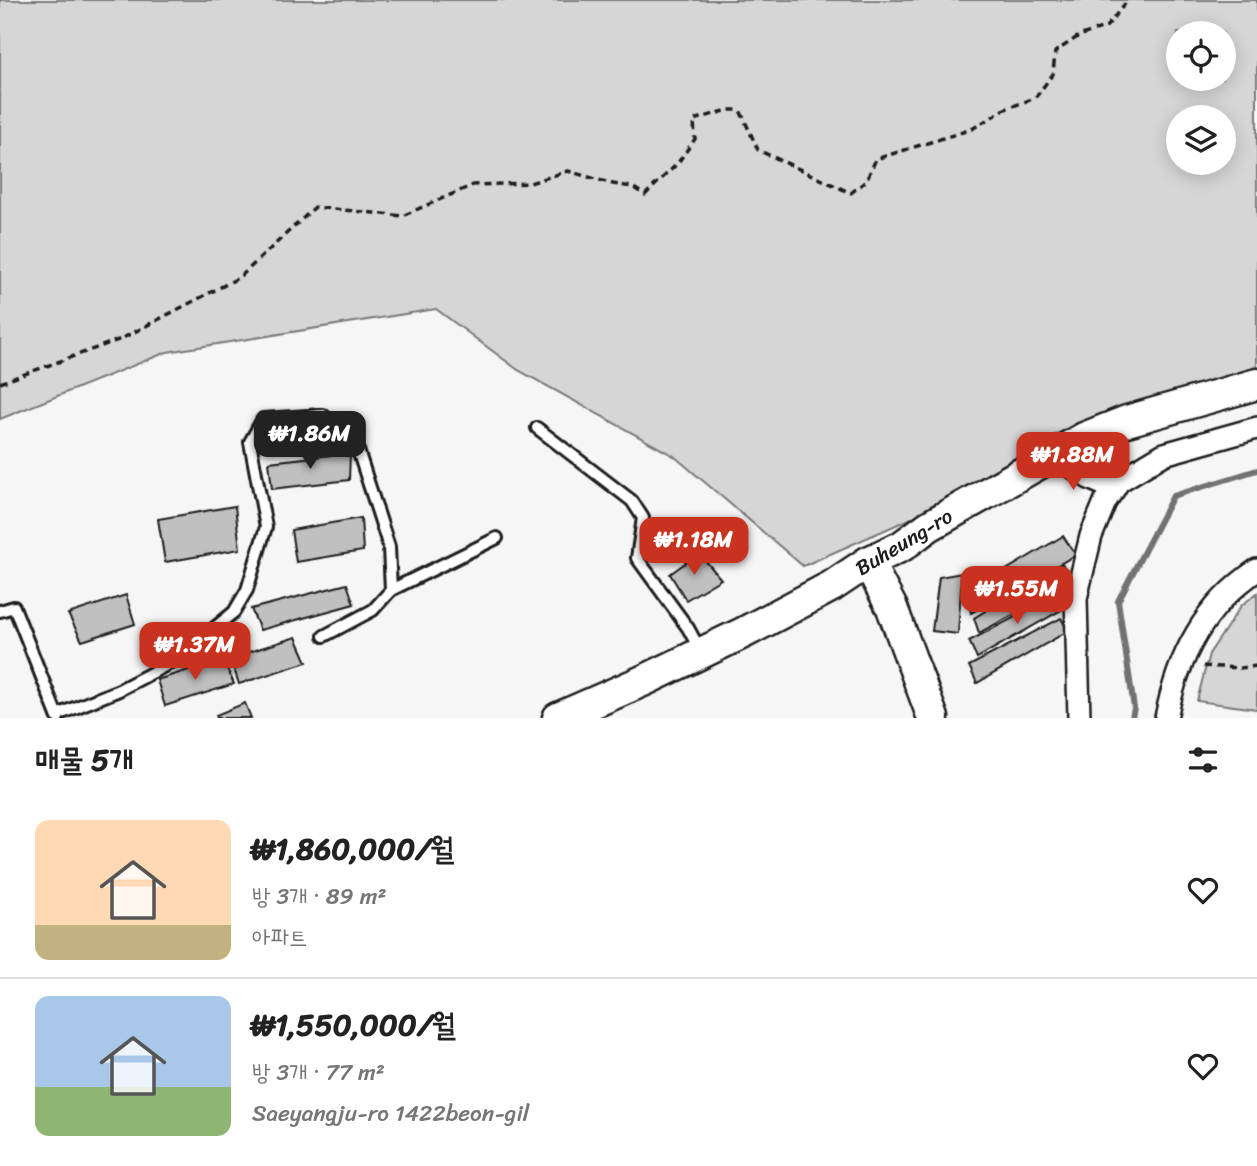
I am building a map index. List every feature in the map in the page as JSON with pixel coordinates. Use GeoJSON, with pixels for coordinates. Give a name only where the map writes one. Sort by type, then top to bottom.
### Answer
{"type":"FeatureCollection","features":[{"type":"Feature","properties":{"kind":"main road","name":"Buheung-ro"},"geometry":{"type":"LineString","coordinates":[[558,718],[743,633],[832,586],[868,562],[902,546],[929,526],[1084,438],[1127,421],[1257,384]]}},
{"type":"Feature","properties":{"kind":"main road"},"geometry":{"type":"LineString","coordinates":[[868,562],[892,608],[933,718]]}},
{"type":"Feature","properties":{"kind":"street"},"geometry":{"type":"LineString","coordinates":[[1079,718],[1076,598],[1091,536],[1105,502],[1119,481],[1164,454],[1257,428]]}},
{"type":"Feature","properties":{"kind":"street"},"geometry":{"type":"LineString","coordinates":[[1054,456],[1089,478],[1114,489]]}},
{"type":"Feature","properties":{"kind":"street"},"geometry":{"type":"LineString","coordinates":[[1166,718],[1171,692],[1190,642],[1211,610],[1257,570]]}},
{"type":"Feature","properties":{"kind":"lane"},"geometry":{"type":"LineString","coordinates":[[0,611],[15,607],[58,716],[119,690],[174,661],[234,612],[247,590],[266,527],[250,442],[263,419],[323,415],[356,444],[389,547],[391,590]]}},
{"type":"Feature","properties":{"kind":"lane"},"geometry":{"type":"LineString","coordinates":[[537,428],[632,501],[643,519],[638,558],[688,628],[701,652]]}},
{"type":"Feature","properties":{"kind":"lane"},"geometry":{"type":"LineString","coordinates":[[324,635],[373,610],[391,590],[498,538]]}},
{"type":"Feature","properties":{"kind":"path"},"geometry":{"type":"LineString","coordinates":[[0,383],[121,339],[240,277],[315,207],[402,216],[473,185],[530,183],[568,171],[632,187],[645,195],[677,164],[695,139],[694,120],[727,110],[740,110],[758,150],[851,193],[866,181],[876,159],[972,129],[1005,109],[1035,97],[1053,74],[1055,52],[1079,36],[1107,26],[1128,0]]}},
{"type":"Feature","properties":{"kind":"path"},"geometry":{"type":"LineString","coordinates":[[1203,666],[1257,666]]}},
{"type":"Feature","properties":{"kind":"shaded area"},"geometry":{"type":"Polygon","coordinates":[[[0,0],[1257,0],[1257,366],[803,566],[674,456],[518,370],[436,309],[167,352],[0,419],[0,0]]]}},
{"type":"Feature","properties":{"kind":"shaded area"},"geometry":{"type":"Polygon","coordinates":[[[1257,593],[1257,709],[1197,701],[1209,654],[1241,606],[1257,593]]]}},
{"type":"Feature","properties":{"kind":"building"},"geometry":{"type":"Polygon","coordinates":[[[350,453],[349,480],[272,489],[269,462],[350,453]]]}},
{"type":"Feature","properties":{"kind":"building"},"geometry":{"type":"Polygon","coordinates":[[[235,506],[240,549],[165,562],[158,519],[235,506]]]}},
{"type":"Feature","properties":{"kind":"building"},"geometry":{"type":"Polygon","coordinates":[[[361,518],[363,551],[296,562],[291,530],[361,518]]]}},
{"type":"Feature","properties":{"kind":"building"},"geometry":{"type":"Polygon","coordinates":[[[1063,536],[1076,555],[971,613],[966,594],[1063,536]]]}},
{"type":"Feature","properties":{"kind":"building"},"geometry":{"type":"Polygon","coordinates":[[[699,553],[721,579],[686,600],[670,574],[699,553]]]}},
{"type":"Feature","properties":{"kind":"building"},"geometry":{"type":"Polygon","coordinates":[[[1062,564],[1075,582],[979,633],[974,618],[1062,564]]]}},
{"type":"Feature","properties":{"kind":"building"},"geometry":{"type":"Polygon","coordinates":[[[962,573],[958,634],[932,631],[939,577],[962,573]]]}},
{"type":"Feature","properties":{"kind":"building"},"geometry":{"type":"Polygon","coordinates":[[[347,584],[354,604],[260,630],[251,609],[347,584]]]}},
{"type":"Feature","properties":{"kind":"building"},"geometry":{"type":"Polygon","coordinates":[[[1061,593],[1068,606],[977,658],[969,641],[1061,593]]]}},
{"type":"Feature","properties":{"kind":"building"},"geometry":{"type":"Polygon","coordinates":[[[126,595],[135,624],[82,641],[68,614],[126,595]]]}},
{"type":"Feature","properties":{"kind":"building"},"geometry":{"type":"Polygon","coordinates":[[[1061,618],[1068,631],[977,683],[969,666],[1061,618]]]}},
{"type":"Feature","properties":{"kind":"building"},"geometry":{"type":"Polygon","coordinates":[[[296,637],[307,662],[239,684],[230,658],[296,637]]]}},
{"type":"Feature","properties":{"kind":"building"},"geometry":{"type":"Polygon","coordinates":[[[223,659],[234,684],[165,706],[157,680],[223,659]]]}},
{"type":"Feature","properties":{"kind":"building"},"geometry":{"type":"Polygon","coordinates":[[[245,703],[251,718],[217,718],[216,715],[245,703]]]}},
{"type":"Feature","properties":{"kind":"waterway"},"geometry":{"type":"LineString","coordinates":[[1132,718],[1134,708],[1118,601],[1173,496],[1257,470]]}}]}
